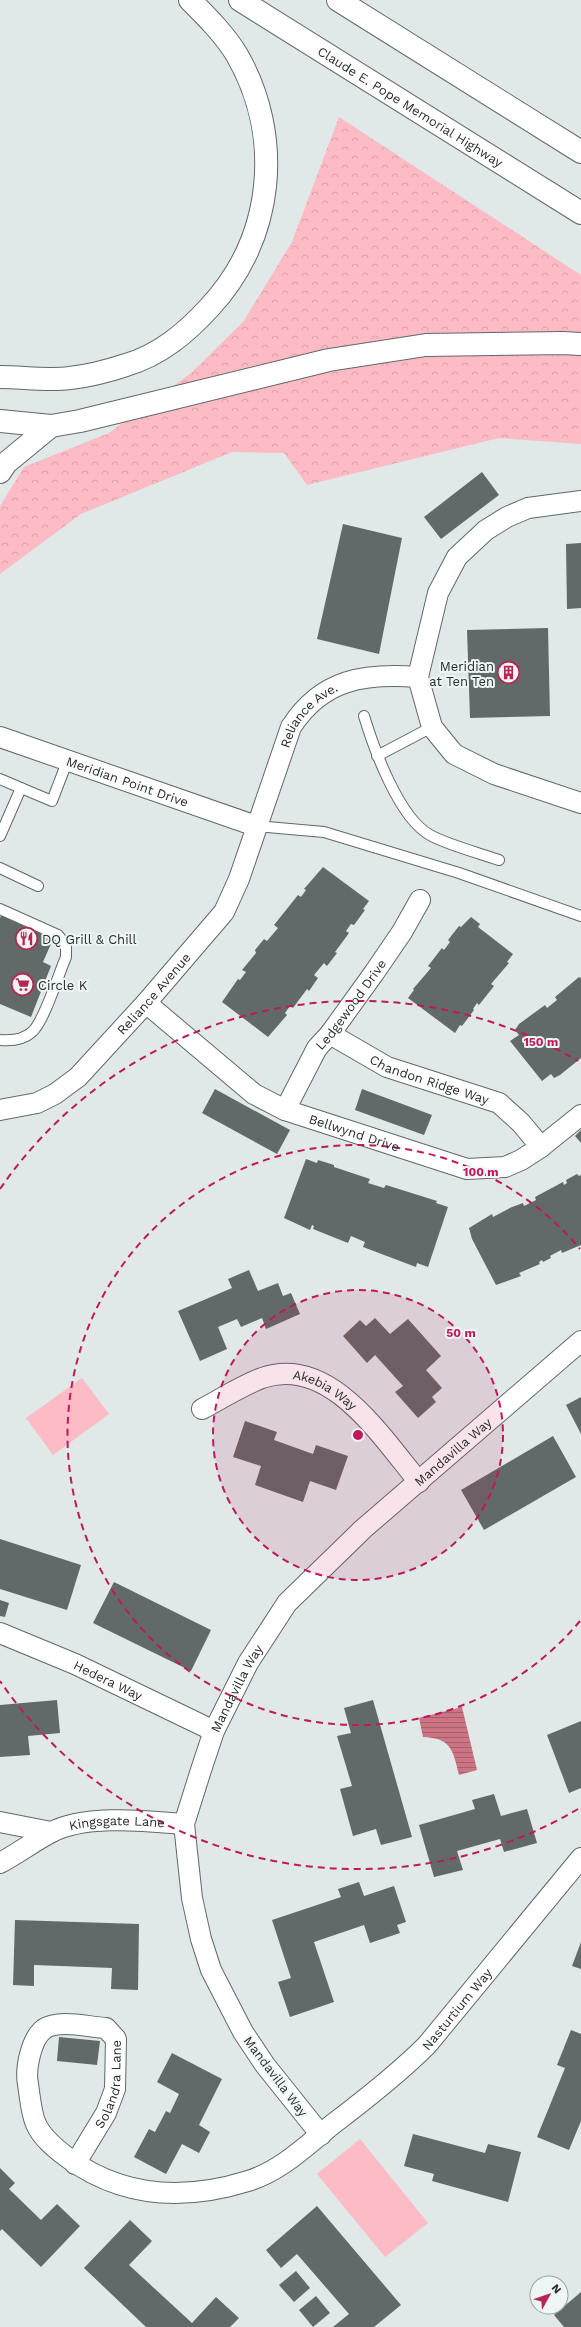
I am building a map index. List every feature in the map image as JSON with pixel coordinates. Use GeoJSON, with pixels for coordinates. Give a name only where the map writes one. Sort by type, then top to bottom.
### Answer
{"type":"FeatureCollection","features":[{"type":"Feature","properties":{"kind":"highway"},"geometry":{"type":"LineString","coordinates":[[0,377],[69,378],[126,365],[157,351],[186,332],[222,294],[242,261],[258,229],[267,182],[266,143],[254,93],[237,55],[211,20],[190,0]]}},
{"type":"Feature","properties":{"kind":"highway","name":"Claude E. Pope Memorial Highway"},"geometry":{"type":"LineString","coordinates":[[240,0],[581,213]]}},
{"type":"Feature","properties":{"kind":"highway"},"geometry":{"type":"LineString","coordinates":[[338,0],[581,152]]}},
{"type":"Feature","properties":{"kind":"highway"},"geometry":{"type":"LineString","coordinates":[[0,421],[50,426],[80,421],[329,360],[426,345],[581,344]]}},
{"type":"Feature","properties":{"kind":"highway"},"geometry":{"type":"LineString","coordinates":[[0,472],[6,463],[50,426]]}},
{"type":"Feature","properties":{"kind":"street"},"geometry":{"type":"LineString","coordinates":[[581,501],[528,508],[507,517],[486,530],[456,557],[438,593],[418,677],[432,727],[454,754],[474,766],[494,774],[581,803]]}},
{"type":"Feature","properties":{"kind":"street","name":"Reliance Ave."},"geometry":{"type":"LineString","coordinates":[[256,826],[291,727],[302,710],[316,697],[341,683],[369,677],[418,677]]}},
{"type":"Feature","properties":{"kind":"street","name":"Meridian Point Drive"},"geometry":{"type":"LineString","coordinates":[[0,737],[67,762],[256,826]]}},
{"type":"Feature","properties":{"kind":"street","name":"Reliance Avenue"},"geometry":{"type":"LineString","coordinates":[[0,1110],[37,1103],[55,1094],[78,1077],[97,1058],[224,912],[234,892],[256,826]]}},
{"type":"Feature","properties":{"kind":"street","name":"Ledgewood Drive"},"geometry":{"type":"LineString","coordinates":[[285,1110],[316,1048],[330,1034],[402,932],[420,900]]}},
{"type":"Feature","properties":{"kind":"street","name":"Bellwynd Drive"},"geometry":{"type":"LineString","coordinates":[[146,1003],[254,1094],[285,1110],[467,1169],[506,1167],[541,1147],[581,1115]]}},
{"type":"Feature","properties":{"kind":"street","name":"Chandon Ridge Way"},"geometry":{"type":"LineString","coordinates":[[330,1034],[387,1067],[499,1103],[521,1123],[541,1147]]}},
{"type":"Feature","properties":{"kind":"street","name":"Mandavilla Way"},"geometry":{"type":"LineString","coordinates":[[321,2134],[252,2045],[224,1998],[211,1970],[201,1939],[192,1898],[184,1824],[214,1732],[248,1663],[287,1602],[363,1528],[419,1482],[581,1341]]}},
{"type":"Feature","properties":{"kind":"street","name":"Akebia Way"},"geometry":{"type":"LineString","coordinates":[[202,1409],[262,1378],[283,1374],[299,1375],[315,1380],[334,1389],[352,1403],[419,1482]]}},
{"type":"Feature","properties":{"kind":"street","name":"Hedera Way"},"geometry":{"type":"LineString","coordinates":[[0,1633],[75,1664],[214,1732]]}},
{"type":"Feature","properties":{"kind":"street","name":"Kingsgate Lane"},"geometry":{"type":"LineString","coordinates":[[0,1863],[51,1832],[83,1824],[130,1820],[184,1824]]}},
{"type":"Feature","properties":{"kind":"street","name":"Kingsgate Lane"},"geometry":{"type":"LineString","coordinates":[[0,1822],[51,1832]]}},
{"type":"Feature","properties":{"kind":"street","name":"Nasturtium Way"},"geometry":{"type":"LineString","coordinates":[[321,2134],[404,2068],[427,2045],[579,1864]]}},
{"type":"Feature","properties":{"kind":"street","name":"Solandra Lane"},"geometry":{"type":"LineString","coordinates":[[75,2164],[106,2113],[115,2089],[116,2039],[106,2028],[55,2024],[44,2029],[36,2037],[26,2075],[36,2125],[52,2147],[75,2164],[84,2170],[131,2188],[158,2194],[188,2194],[249,2181],[268,2173],[286,2162],[321,2134]]}},
{"type":"Feature","properties":{"kind":"lane"},"geometry":{"type":"LineString","coordinates":[[364,716],[377,756],[414,823],[430,835],[499,860]]}},
{"type":"Feature","properties":{"kind":"lane"},"geometry":{"type":"LineString","coordinates":[[377,756],[432,727]]}},
{"type":"Feature","properties":{"kind":"lane"},"geometry":{"type":"LineString","coordinates":[[0,779],[52,801],[67,762]]}},
{"type":"Feature","properties":{"kind":"lane"},"geometry":{"type":"LineString","coordinates":[[0,836],[5,812],[21,788]]}},
{"type":"Feature","properties":{"kind":"lane"},"geometry":{"type":"LineString","coordinates":[[256,826],[324,832],[459,873],[581,916]]}},
{"type":"Feature","properties":{"kind":"lane"},"geometry":{"type":"LineString","coordinates":[[0,868],[38,886]]}},
{"type":"Feature","properties":{"kind":"lane"},"geometry":{"type":"LineString","coordinates":[[0,909],[58,935],[66,945],[66,957],[40,1022],[32,1032],[14,1041],[0,1040]]}},
{"type":"Feature","properties":{"kind":"green space"},"geometry":{"type":"Polygon","coordinates":[[[339,117],[581,275],[581,444],[499,438],[307,485],[284,453],[232,452],[81,514],[0,574],[0,506],[24,467],[109,433],[191,373],[243,322],[292,242],[339,117]]]}},
{"type":"Feature","properties":{"kind":"green space"},"geometry":{"type":"Polygon","coordinates":[[[82,1378],[109,1414],[53,1455],[26,1418],[82,1378]]]}},
{"type":"Feature","properties":{"kind":"green space"},"geometry":{"type":"Polygon","coordinates":[[[360,2139],[428,2223],[385,2257],[317,2174],[360,2139]]]}},
{"type":"Feature","properties":{"kind":"shaded area"},"geometry":{"type":"Polygon","coordinates":[[[462,1707],[477,1770],[459,1775],[455,1759],[449,1747],[440,1740],[423,1737],[419,1718],[462,1707]]]}},
{"type":"Feature","properties":{"kind":"building"},"geometry":{"type":"Polygon","coordinates":[[[482,472],[499,495],[441,539],[424,517],[482,472]]]}},
{"type":"Feature","properties":{"kind":"building"},"geometry":{"type":"Polygon","coordinates":[[[343,524],[402,538],[379,654],[317,639],[343,524]]]}},
{"type":"Feature","properties":{"kind":"building"},"geometry":{"type":"Polygon","coordinates":[[[581,543],[581,608],[567,609],[566,544],[581,543]]]}},
{"type":"Feature","properties":{"kind":"building","name":"Meridian at Ten Ten"},"geometry":{"type":"Polygon","coordinates":[[[548,628],[550,716],[470,718],[467,630],[548,628]]]}},
{"type":"Feature","properties":{"kind":"building"},"geometry":{"type":"Polygon","coordinates":[[[323,867],[369,901],[363,909],[365,910],[354,925],[351,924],[346,931],[349,933],[335,952],[337,953],[327,966],[324,963],[314,975],[318,978],[309,991],[307,989],[293,1008],[290,1006],[285,1013],[287,1015],[268,1037],[222,1002],[238,979],[240,980],[246,972],[242,970],[256,953],[255,950],[264,939],[267,941],[278,928],[274,925],[298,895],[301,897],[306,890],[304,889],[323,867]]]}},
{"type":"Feature","properties":{"kind":"building","name":"Circle K"},"geometry":{"type":"Polygon","coordinates":[[[2,913],[54,937],[43,962],[51,966],[31,1017],[0,1004],[0,918],[2,913]]]}},
{"type":"Feature","properties":{"kind":"building"},"geometry":{"type":"Polygon","coordinates":[[[471,917],[480,924],[478,927],[513,954],[507,962],[509,963],[491,984],[494,986],[479,1005],[477,1003],[473,1009],[474,1010],[462,1026],[460,1025],[455,1033],[408,998],[414,990],[413,989],[431,968],[428,966],[442,948],[444,950],[450,942],[448,940],[459,926],[461,927],[471,917]]]}},
{"type":"Feature","properties":{"kind":"building"},"geometry":{"type":"Polygon","coordinates":[[[579,977],[581,978],[581,1058],[560,1075],[554,1078],[551,1074],[542,1081],[510,1041],[519,1035],[515,1030],[519,1024],[545,1005],[547,1008],[557,1000],[555,997],[579,977]]]}},
{"type":"Feature","properties":{"kind":"building"},"geometry":{"type":"Polygon","coordinates":[[[215,1089],[290,1130],[277,1154],[202,1113],[215,1089]]]}},
{"type":"Feature","properties":{"kind":"building"},"geometry":{"type":"Polygon","coordinates":[[[362,1089],[432,1115],[424,1135],[355,1110],[362,1089]]]}},
{"type":"Feature","properties":{"kind":"building"},"geometry":{"type":"Polygon","coordinates":[[[581,1130],[581,1143],[575,1136],[581,1130]]]}},
{"type":"Feature","properties":{"kind":"building"},"geometry":{"type":"Polygon","coordinates":[[[306,1159],[317,1163],[318,1160],[334,1165],[334,1167],[370,1179],[368,1183],[384,1188],[386,1185],[437,1201],[436,1203],[448,1207],[428,1267],[417,1263],[416,1267],[363,1247],[365,1242],[351,1236],[348,1243],[313,1229],[314,1226],[312,1225],[310,1230],[284,1218],[306,1159]]]}},
{"type":"Feature","properties":{"kind":"building"},"geometry":{"type":"Polygon","coordinates":[[[577,1174],[579,1176],[581,1175],[581,1245],[562,1253],[561,1250],[550,1256],[551,1258],[543,1262],[542,1260],[539,1262],[540,1264],[519,1273],[521,1276],[496,1285],[472,1239],[469,1228],[492,1214],[493,1217],[512,1207],[523,1203],[524,1206],[536,1200],[535,1197],[563,1182],[564,1185],[567,1183],[566,1180],[577,1174]]]}},
{"type":"Feature","properties":{"kind":"building"},"geometry":{"type":"Polygon","coordinates":[[[249,1270],[258,1291],[278,1283],[283,1296],[291,1293],[300,1314],[266,1329],[262,1318],[241,1327],[237,1319],[218,1327],[227,1349],[200,1361],[178,1311],[232,1288],[228,1279],[249,1270]]]}},
{"type":"Feature","properties":{"kind":"building"},"geometry":{"type":"Polygon","coordinates":[[[375,1318],[390,1334],[408,1319],[441,1356],[426,1370],[442,1388],[432,1397],[436,1402],[418,1418],[395,1392],[403,1386],[375,1355],[367,1363],[343,1336],[360,1320],[366,1326],[375,1318]]]}},
{"type":"Feature","properties":{"kind":"building"},"geometry":{"type":"Polygon","coordinates":[[[581,1397],[581,1434],[566,1405],[581,1397]]]}},
{"type":"Feature","properties":{"kind":"building"},"geometry":{"type":"Polygon","coordinates":[[[245,1421],[277,1432],[274,1440],[313,1454],[316,1445],[348,1456],[336,1490],[310,1481],[303,1502],[255,1485],[261,1466],[233,1457],[245,1421]]]}},
{"type":"Feature","properties":{"kind":"building"},"geometry":{"type":"Polygon","coordinates":[[[553,1436],[576,1477],[484,1530],[461,1490],[553,1436]]]}},
{"type":"Feature","properties":{"kind":"building"},"geometry":{"type":"Polygon","coordinates":[[[0,1539],[81,1565],[67,1610],[0,1589],[0,1539]]]}},
{"type":"Feature","properties":{"kind":"building"},"geometry":{"type":"Polygon","coordinates":[[[114,1582],[211,1630],[191,1671],[93,1623],[114,1582]]]}},
{"type":"Feature","properties":{"kind":"building"},"geometry":{"type":"Polygon","coordinates":[[[0,1600],[9,1603],[5,1617],[0,1616],[0,1600]]]}},
{"type":"Feature","properties":{"kind":"building"},"geometry":{"type":"Polygon","coordinates":[[[57,1700],[60,1733],[28,1736],[30,1755],[0,1757],[0,1705],[57,1700]]]}},
{"type":"Feature","properties":{"kind":"building"},"geometry":{"type":"Polygon","coordinates":[[[373,1700],[412,1837],[381,1845],[376,1829],[353,1836],[340,1789],[352,1786],[337,1736],[351,1733],[344,1708],[373,1700]]]}},
{"type":"Feature","properties":{"kind":"building"},"geometry":{"type":"Polygon","coordinates":[[[581,1721],[581,1788],[569,1793],[547,1735],[581,1721]]]}},
{"type":"Feature","properties":{"kind":"building"},"geometry":{"type":"Polygon","coordinates":[[[494,1794],[501,1816],[527,1809],[537,1843],[504,1852],[500,1839],[457,1851],[463,1870],[434,1877],[419,1825],[475,1809],[472,1800],[494,1794]]]}},
{"type":"Feature","properties":{"kind":"building"},"geometry":{"type":"Polygon","coordinates":[[[359,1882],[364,1896],[394,1886],[406,1922],[397,1925],[400,1933],[370,1943],[364,1925],[314,1942],[334,2002],[290,2017],[278,1982],[291,1978],[272,1920],[341,1897],[338,1889],[359,1882]]]}},
{"type":"Feature","properties":{"kind":"building"},"geometry":{"type":"Polygon","coordinates":[[[15,1920],[139,1924],[138,1990],[111,1989],[112,1968],[34,1965],[34,1986],[13,1985],[15,1920]]]}},
{"type":"Feature","properties":{"kind":"building"},"geometry":{"type":"Polygon","coordinates":[[[581,1942],[581,1969],[572,1966],[581,1942]]]}},
{"type":"Feature","properties":{"kind":"building"},"geometry":{"type":"Polygon","coordinates":[[[571,2030],[581,2034],[581,2121],[569,2150],[537,2137],[565,2068],[557,2065],[571,2030]]]}},
{"type":"Feature","properties":{"kind":"building"},"geometry":{"type":"Polygon","coordinates":[[[59,2037],[100,2041],[97,2065],[57,2061],[59,2037]]]}},
{"type":"Feature","properties":{"kind":"building"},"geometry":{"type":"Polygon","coordinates":[[[172,2053],[222,2079],[199,2125],[210,2132],[199,2153],[182,2144],[166,2174],[134,2157],[149,2129],[155,2132],[166,2111],[170,2113],[179,2094],[157,2082],[172,2053]]]}},
{"type":"Feature","properties":{"kind":"building"},"geometry":{"type":"Polygon","coordinates":[[[413,2134],[485,2153],[488,2144],[521,2152],[508,2202],[432,2181],[434,2174],[404,2166],[413,2134]]]}},
{"type":"Feature","properties":{"kind":"building"},"geometry":{"type":"Polygon","coordinates":[[[0,2168],[15,2183],[9,2189],[41,2220],[57,2204],[80,2226],[41,2267],[2,2229],[0,2231],[0,2168]]]}},
{"type":"Feature","properties":{"kind":"building"},"geometry":{"type":"Polygon","coordinates":[[[317,2206],[401,2305],[374,2327],[333,2327],[349,2314],[297,2254],[281,2268],[266,2250],[317,2206]]]}},
{"type":"Feature","properties":{"kind":"building"},"geometry":{"type":"Polygon","coordinates":[[[130,2220],[152,2241],[129,2265],[192,2323],[216,2297],[239,2318],[230,2327],[146,2327],[84,2268],[130,2220]]]}},
{"type":"Feature","properties":{"kind":"building"},"geometry":{"type":"Polygon","coordinates":[[[296,2271],[310,2288],[294,2302],[279,2285],[296,2271]]]}},
{"type":"Feature","properties":{"kind":"building"},"geometry":{"type":"Polygon","coordinates":[[[581,2292],[581,2327],[564,2327],[554,2315],[569,2315],[569,2302],[581,2292]]]}},
{"type":"Feature","properties":{"kind":"building"},"geometry":{"type":"Polygon","coordinates":[[[316,2296],[330,2313],[313,2327],[299,2310],[316,2296]]]}},
{"type":"Feature","properties":{"kind":"place","name":"Meridian at Ten Ten"},"geometry":{"type":"Point","coordinates":[509,673]}},
{"type":"Feature","properties":{"kind":"place","name":"DQ Grill & Chill"},"geometry":{"type":"Point","coordinates":[27,939]}},
{"type":"Feature","properties":{"kind":"place","name":"Circle K"},"geometry":{"type":"Point","coordinates":[22,985]}}]}
